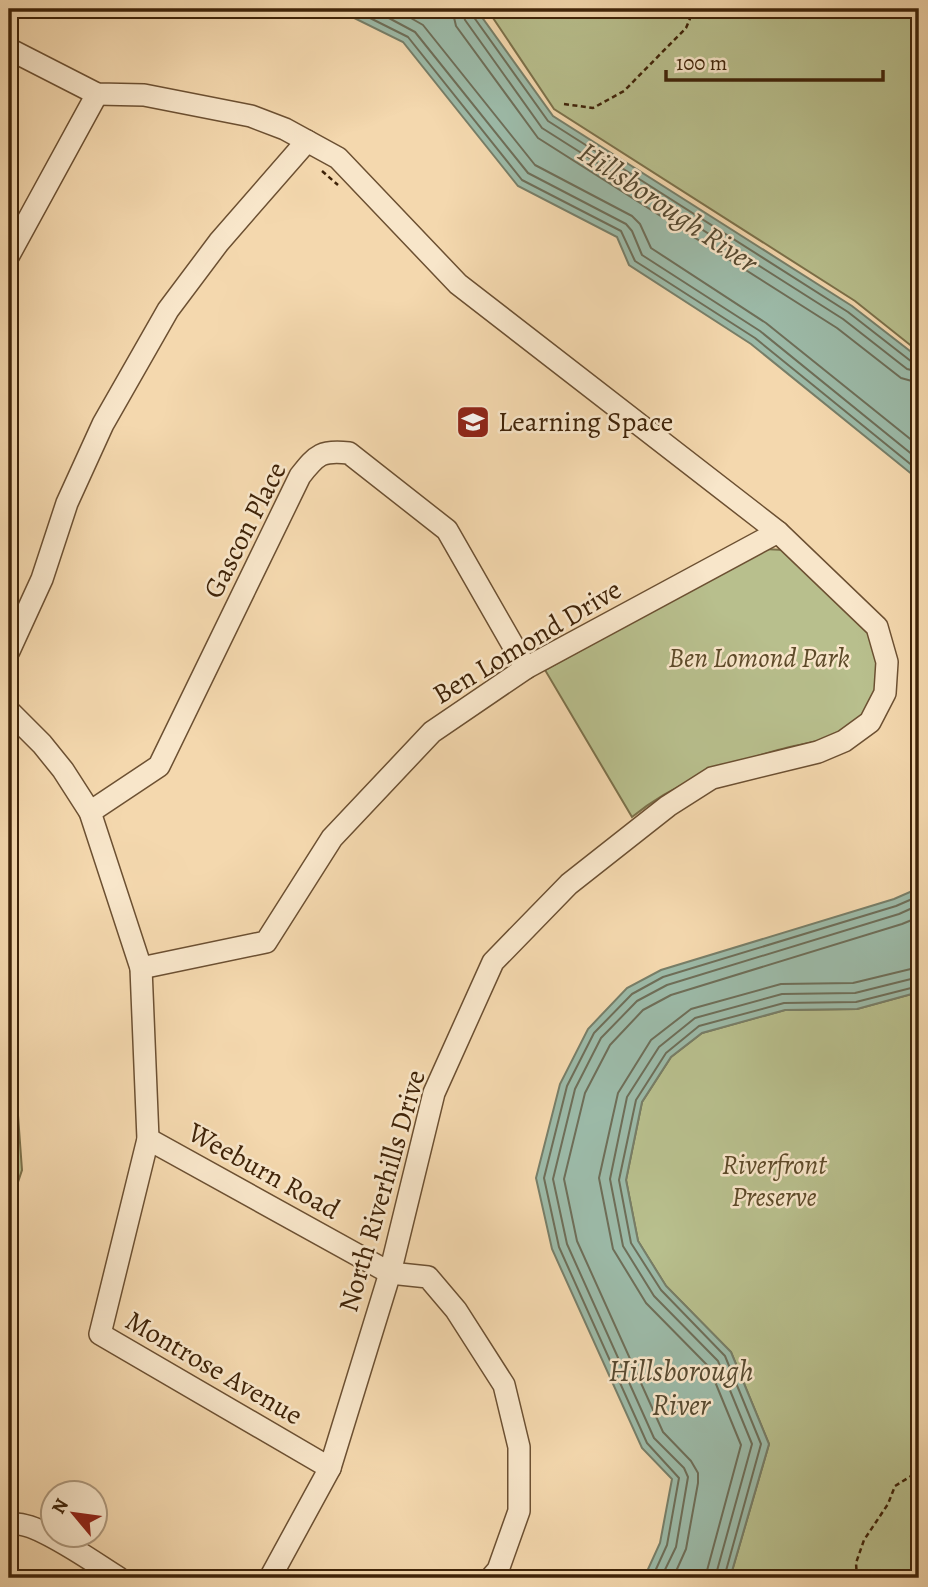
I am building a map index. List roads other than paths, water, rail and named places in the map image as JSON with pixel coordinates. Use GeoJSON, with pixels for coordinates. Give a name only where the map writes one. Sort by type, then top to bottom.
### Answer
{"type":"FeatureCollection","features":[{"type":"Feature","properties":{"kind":"street","name":"North Riverhills Drive"},"geometry":{"type":"LineString","coordinates":[[9,49],[97,94],[144,94],[251,116],[285,129],[338,158],[458,284],[778,532],[877,627],[887,662],[885,693],[870,722],[844,741],[818,752],[712,778],[668,806],[569,884],[493,962],[434,1093],[390,1273],[330,1468],[270,1578]]}},
{"type":"Feature","properties":{"kind":"street"},"geometry":{"type":"LineString","coordinates":[[9,255],[97,94]]}},
{"type":"Feature","properties":{"kind":"street"},"geometry":{"type":"LineString","coordinates":[[9,652],[42,579],[67,503],[103,424],[161,322],[219,242],[307,141]]}},
{"type":"Feature","properties":{"kind":"street","name":"Gascon Place"},"geometry":{"type":"LineString","coordinates":[[90,812],[159,766],[300,476],[315,457],[331,451],[349,453],[447,530],[526,668]]}},
{"type":"Feature","properties":{"kind":"street","name":"Ben Lomond Drive"},"geometry":{"type":"LineString","coordinates":[[141,968],[266,942],[332,838],[432,732],[526,668],[778,532]]}},
{"type":"Feature","properties":{"kind":"street","name":"Montrose Avenue"},"geometry":{"type":"LineString","coordinates":[[9,711],[63,770],[90,812],[141,968],[148,1139],[100,1334],[330,1468]]}},
{"type":"Feature","properties":{"kind":"street","name":"Weeburn Road"},"geometry":{"type":"LineString","coordinates":[[148,1139],[390,1273]]}},
{"type":"Feature","properties":{"kind":"street"},"geometry":{"type":"LineString","coordinates":[[390,1273],[428,1277],[456,1310],[504,1385],[519,1447],[519,1511],[498,1570],[491,1578]]}},
{"type":"Feature","properties":{"kind":"street"},"geometry":{"type":"LineString","coordinates":[[9,1525],[15,1522],[34,1526],[119,1578]]}},
{"type":"Feature","properties":{"kind":"water","name":"Hillsborough River"},"geometry":{"type":"Polygon","coordinates":[[[336,9],[476,9],[553,116],[852,306],[919,358],[919,480],[751,344],[629,265],[617,237],[518,186],[403,42],[336,9]]]}},
{"type":"Feature","properties":{"kind":"water","name":"Hillsborough River"},"geometry":{"type":"Polygon","coordinates":[[[919,888],[919,992],[857,1009],[785,1010],[702,1033],[671,1057],[642,1102],[626,1180],[638,1241],[666,1286],[731,1352],[769,1444],[730,1578],[644,1578],[660,1543],[672,1479],[642,1448],[552,1249],[536,1178],[560,1084],[588,1029],[627,988],[661,970],[894,899],[919,888]]]}},
{"type":"Feature","properties":{"kind":"place","name":"Learning Space"},"geometry":{"type":"Point","coordinates":[473,422]}},
{"type":"Feature","properties":{"kind":"park label","name":"Ben Lomond Park"},"geometry":{"type":"Point","coordinates":[759,658]}},
{"type":"Feature","properties":{"kind":"park label","name":"Riverfront Preserve"},"geometry":{"type":"Point","coordinates":[774,1181]}}]}
